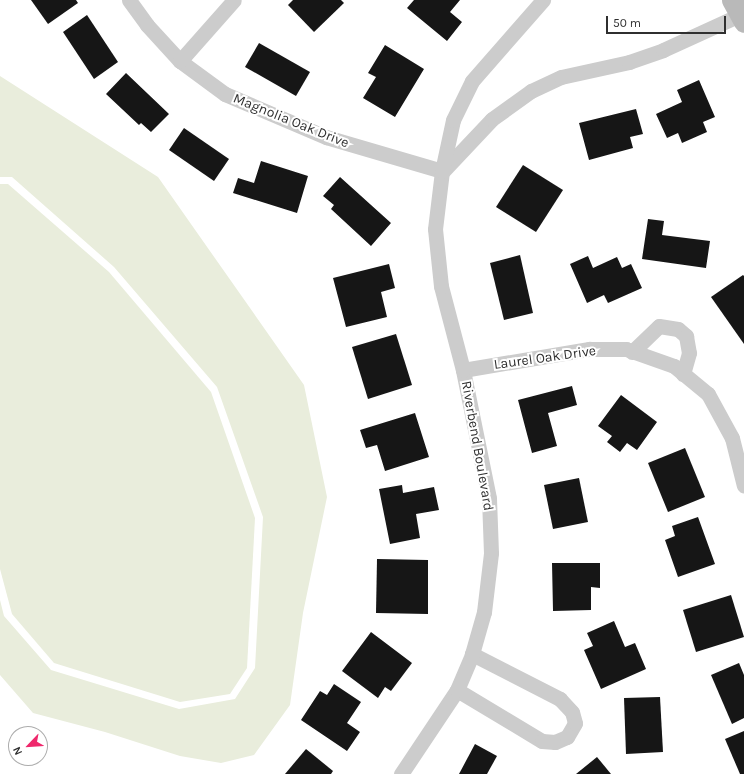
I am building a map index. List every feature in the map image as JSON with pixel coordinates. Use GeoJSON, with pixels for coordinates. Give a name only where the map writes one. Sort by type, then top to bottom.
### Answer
{"type":"FeatureCollection","features":[{"type":"Feature","properties":{"kind":"street","name":"Magnolia Oak Drive"},"geometry":{"type":"LineString","coordinates":[[129,0],[147,25],[180,61],[225,94],[267,114],[326,137],[442,172]]}},
{"type":"Feature","properties":{"kind":"street"},"geometry":{"type":"LineString","coordinates":[[180,61],[234,0]]}},
{"type":"Feature","properties":{"kind":"street","name":"Riverbend Boulevard"},"geometry":{"type":"LineString","coordinates":[[401,774],[457,690],[472,654],[484,612],[491,553],[488,498],[463,370],[439,272],[435,228],[442,172],[453,120],[472,81],[543,0]]}},
{"type":"Feature","properties":{"kind":"street"},"geometry":{"type":"LineString","coordinates":[[442,172],[492,119],[531,91],[561,77],[629,62],[664,50],[740,12]]}},
{"type":"Feature","properties":{"kind":"street"},"geometry":{"type":"LineString","coordinates":[[632,352],[659,326],[678,328],[686,336],[689,353],[683,374]]}},
{"type":"Feature","properties":{"kind":"street","name":"Laurel Oak Drive"},"geometry":{"type":"LineString","coordinates":[[463,370],[589,349],[626,349],[674,366],[708,394],[732,438],[744,486]]}},
{"type":"Feature","properties":{"kind":"street"},"geometry":{"type":"LineString","coordinates":[[457,690],[542,740],[556,742],[567,737],[575,723],[572,712],[560,699],[472,654]]}},
{"type":"Feature","properties":{"kind":"green space"},"geometry":{"type":"Polygon","coordinates":[[[0,76],[158,177],[304,385],[327,497],[303,613],[290,705],[254,755],[221,763],[180,756],[105,732],[33,713],[0,675],[0,600],[4,616],[51,670],[179,709],[235,699],[255,668],[263,517],[217,387],[114,267],[12,177],[0,177],[0,76]]]}},
{"type":"Feature","properties":{"kind":"green space"},"geometry":{"type":"Polygon","coordinates":[[[0,184],[8,184],[109,272],[211,392],[255,518],[247,668],[230,694],[180,702],[54,663],[12,614],[0,569],[0,184]]]}},
{"type":"Feature","properties":{"kind":"building"},"geometry":{"type":"Polygon","coordinates":[[[31,0],[76,0],[78,3],[48,24],[31,0]]]}},
{"type":"Feature","properties":{"kind":"building"},"geometry":{"type":"Polygon","coordinates":[[[293,0],[341,0],[344,3],[314,32],[288,5],[293,0]]]}},
{"type":"Feature","properties":{"kind":"building"},"geometry":{"type":"Polygon","coordinates":[[[414,0],[460,0],[450,12],[462,22],[447,41],[407,8],[414,0]]]}},
{"type":"Feature","properties":{"kind":"building"},"geometry":{"type":"Polygon","coordinates":[[[87,15],[118,62],[94,79],[63,32],[87,15]]]}},
{"type":"Feature","properties":{"kind":"building"},"geometry":{"type":"Polygon","coordinates":[[[259,43],[310,72],[296,96],[245,67],[259,43]]]}},
{"type":"Feature","properties":{"kind":"building"},"geometry":{"type":"Polygon","coordinates":[[[385,45],[424,69],[395,117],[363,98],[376,77],[368,73],[385,45]]]}},
{"type":"Feature","properties":{"kind":"building"},"geometry":{"type":"Polygon","coordinates":[[[126,73],[169,114],[151,132],[141,123],[139,125],[106,94],[126,73]]]}},
{"type":"Feature","properties":{"kind":"building"},"geometry":{"type":"Polygon","coordinates":[[[699,80],[715,117],[703,122],[707,132],[682,143],[678,133],[667,138],[656,114],[682,102],[677,90],[699,80]]]}},
{"type":"Feature","properties":{"kind":"building"},"geometry":{"type":"Polygon","coordinates":[[[636,109],[643,134],[630,137],[633,148],[589,160],[579,123],[636,109]]]}},
{"type":"Feature","properties":{"kind":"building"},"geometry":{"type":"Polygon","coordinates":[[[184,128],[229,159],[214,181],[169,150],[184,128]]]}},
{"type":"Feature","properties":{"kind":"building"},"geometry":{"type":"Polygon","coordinates":[[[261,161],[308,176],[297,213],[233,193],[238,178],[254,183],[261,161]]]}},
{"type":"Feature","properties":{"kind":"building"},"geometry":{"type":"Polygon","coordinates":[[[523,165],[563,190],[536,232],[496,207],[523,165]]]}},
{"type":"Feature","properties":{"kind":"building"},"geometry":{"type":"Polygon","coordinates":[[[340,177],[391,223],[371,246],[331,209],[334,205],[323,196],[340,177]]]}},
{"type":"Feature","properties":{"kind":"building"},"geometry":{"type":"Polygon","coordinates":[[[648,219],[664,221],[662,235],[710,241],[706,268],[642,259],[648,219]]]}},
{"type":"Feature","properties":{"kind":"building"},"geometry":{"type":"Polygon","coordinates":[[[520,255],[533,313],[504,320],[490,263],[520,255]]]}},
{"type":"Feature","properties":{"kind":"building"},"geometry":{"type":"Polygon","coordinates":[[[588,256],[593,268],[617,257],[622,268],[631,264],[642,288],[608,303],[604,295],[587,303],[570,264],[588,256]]]}},
{"type":"Feature","properties":{"kind":"building"},"geometry":{"type":"Polygon","coordinates":[[[389,264],[395,288],[381,292],[387,317],[346,327],[333,278],[389,264]]]}},
{"type":"Feature","properties":{"kind":"building"},"geometry":{"type":"Polygon","coordinates":[[[743,275],[744,276],[744,344],[711,297],[743,275]]]}},
{"type":"Feature","properties":{"kind":"building"},"geometry":{"type":"Polygon","coordinates":[[[396,334],[412,385],[368,399],[352,347],[396,334]]]}},
{"type":"Feature","properties":{"kind":"building"},"geometry":{"type":"Polygon","coordinates":[[[572,386],[577,405],[548,413],[557,446],[532,453],[518,400],[572,386]]]}},
{"type":"Feature","properties":{"kind":"building"},"geometry":{"type":"Polygon","coordinates":[[[621,395],[657,422],[637,450],[627,443],[620,452],[607,442],[612,436],[598,426],[621,395]]]}},
{"type":"Feature","properties":{"kind":"building"},"geometry":{"type":"Polygon","coordinates":[[[415,413],[429,457],[385,471],[377,445],[366,448],[360,430],[415,413]]]}},
{"type":"Feature","properties":{"kind":"building"},"geometry":{"type":"Polygon","coordinates":[[[685,448],[705,497],[668,512],[648,463],[685,448]]]}},
{"type":"Feature","properties":{"kind":"building"},"geometry":{"type":"Polygon","coordinates":[[[579,478],[588,522],[553,529],[544,485],[579,478]]]}},
{"type":"Feature","properties":{"kind":"building"},"geometry":{"type":"Polygon","coordinates":[[[402,485],[403,493],[434,487],[439,510],[416,514],[420,538],[390,544],[379,489],[402,485]]]}},
{"type":"Feature","properties":{"kind":"building"},"geometry":{"type":"Polygon","coordinates":[[[698,517],[715,564],[678,577],[665,540],[675,536],[672,526],[698,517]]]}},
{"type":"Feature","properties":{"kind":"building"},"geometry":{"type":"Polygon","coordinates":[[[377,559],[428,560],[428,614],[376,613],[377,559]]]}},
{"type":"Feature","properties":{"kind":"building"},"geometry":{"type":"Polygon","coordinates":[[[552,563],[600,563],[600,588],[591,587],[591,610],[553,611],[552,563]]]}},
{"type":"Feature","properties":{"kind":"building"},"geometry":{"type":"Polygon","coordinates":[[[731,595],[744,637],[696,652],[683,610],[731,595]]]}},
{"type":"Feature","properties":{"kind":"building"},"geometry":{"type":"Polygon","coordinates":[[[614,621],[625,647],[635,643],[646,669],[601,689],[584,650],[593,646],[587,633],[614,621]]]}},
{"type":"Feature","properties":{"kind":"building"},"geometry":{"type":"Polygon","coordinates":[[[371,632],[412,663],[391,691],[385,687],[378,698],[342,671],[371,632]]]}},
{"type":"Feature","properties":{"kind":"building"},"geometry":{"type":"Polygon","coordinates":[[[739,663],[744,675],[744,718],[732,724],[711,675],[739,663]]]}},
{"type":"Feature","properties":{"kind":"building"},"geometry":{"type":"Polygon","coordinates":[[[334,684],[361,702],[347,723],[360,732],[347,751],[301,720],[320,691],[327,695],[334,684]]]}},
{"type":"Feature","properties":{"kind":"building"},"geometry":{"type":"Polygon","coordinates":[[[660,697],[663,752],[626,754],[624,698],[660,697]]]}},
{"type":"Feature","properties":{"kind":"building"},"geometry":{"type":"Polygon","coordinates":[[[744,731],[744,774],[740,774],[725,739],[744,731]]]}},
{"type":"Feature","properties":{"kind":"building"},"geometry":{"type":"Polygon","coordinates":[[[475,744],[497,756],[487,774],[459,774],[475,744]]]}},
{"type":"Feature","properties":{"kind":"building"},"geometry":{"type":"Polygon","coordinates":[[[306,749],[333,771],[331,774],[285,774],[306,749]]]}},
{"type":"Feature","properties":{"kind":"building"},"geometry":{"type":"Polygon","coordinates":[[[597,757],[611,774],[576,774],[597,757]]]}}]}
